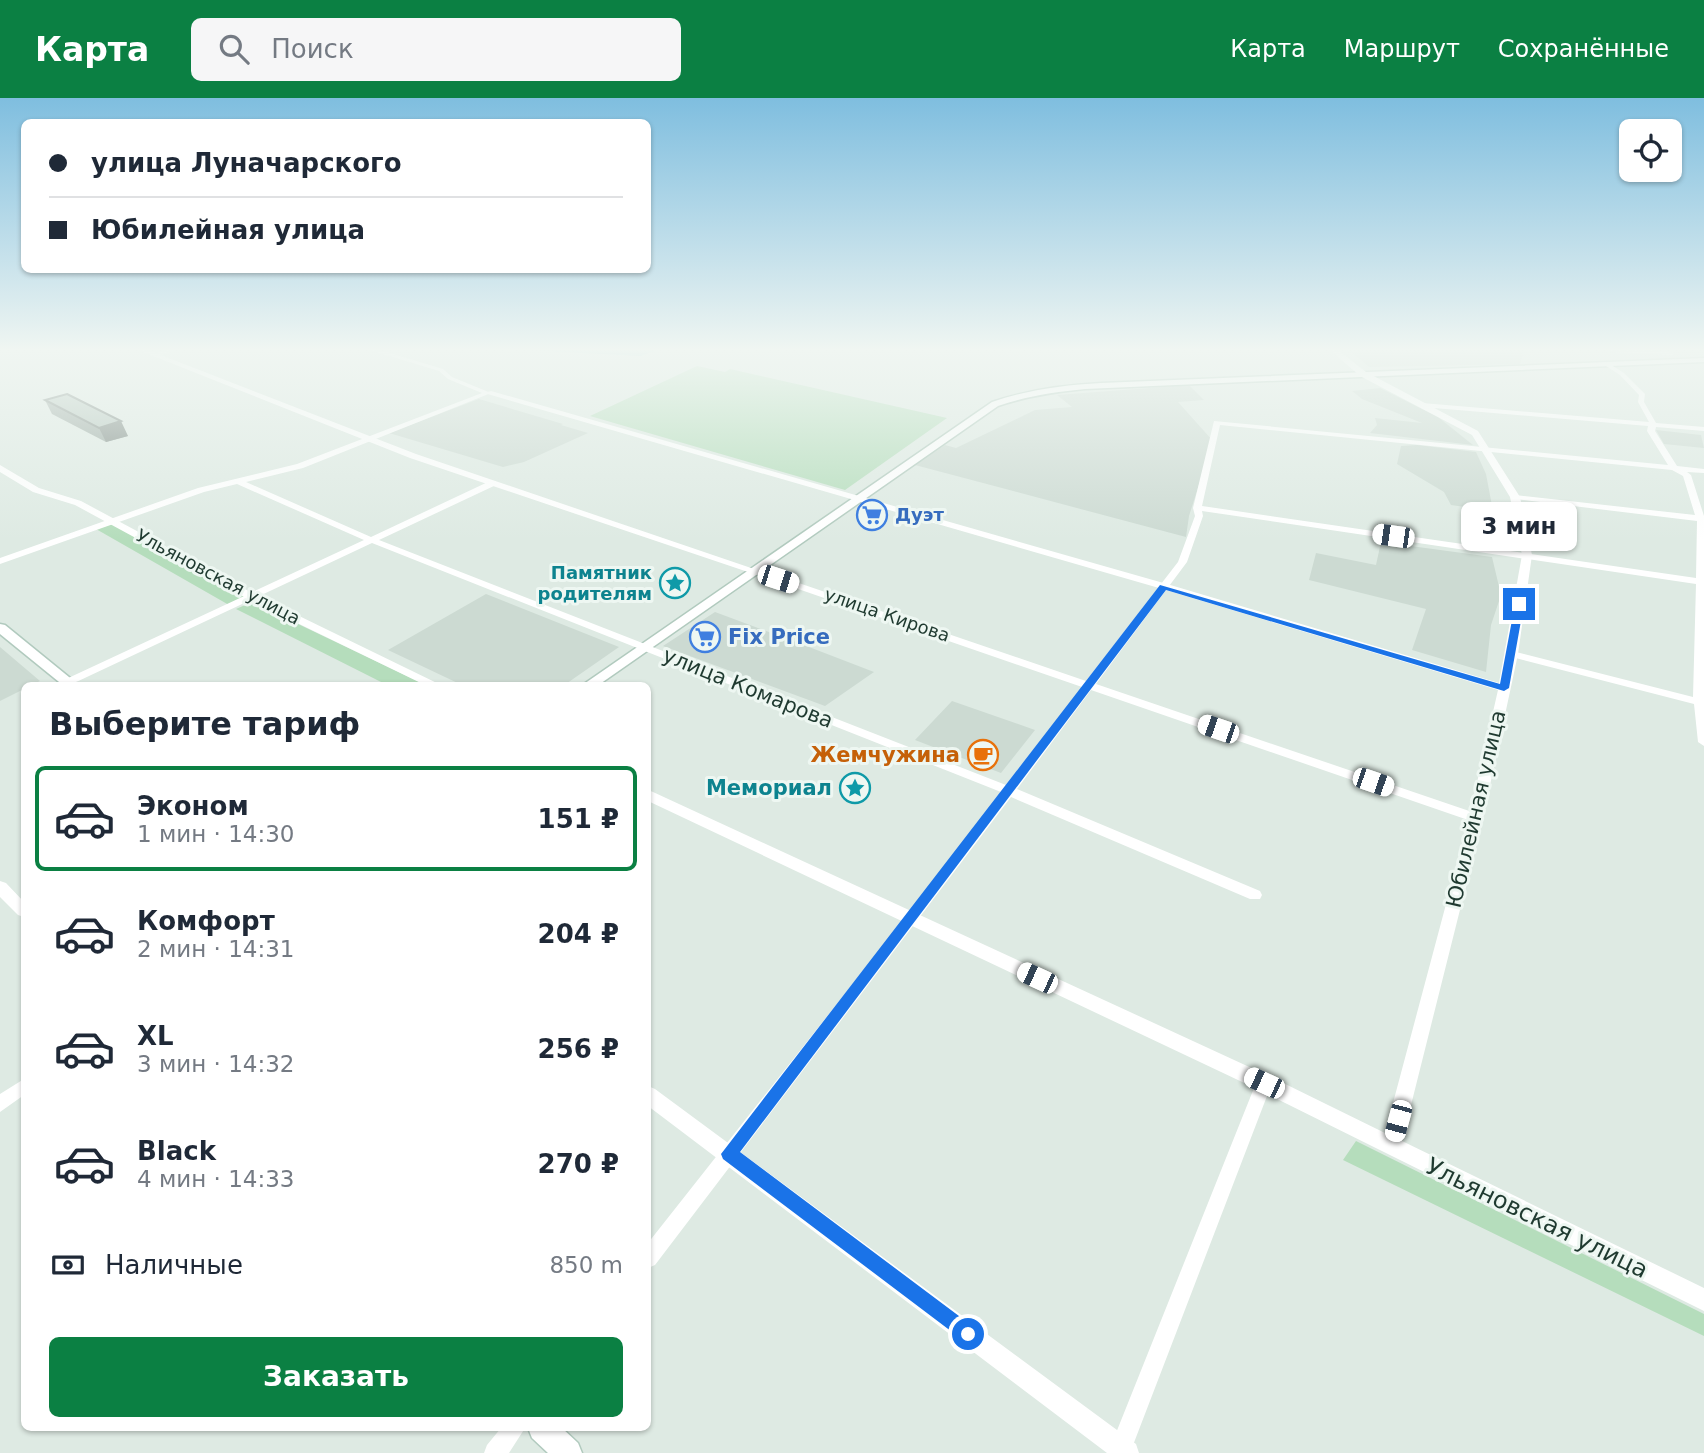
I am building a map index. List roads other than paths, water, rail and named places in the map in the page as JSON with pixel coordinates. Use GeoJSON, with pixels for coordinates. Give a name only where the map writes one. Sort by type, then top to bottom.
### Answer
{"type":"FeatureCollection","features":[{"type":"Feature","properties":{"kind":"main road"},"geometry":{"type":"LineString","coordinates":[[594,682],[981,413]]}},
{"type":"Feature","properties":{"kind":"main road"},"geometry":{"type":"LineString","coordinates":[[0,628],[68,682]]}},
{"type":"Feature","properties":{"kind":"main road"},"geometry":{"type":"LineString","coordinates":[[545,1431],[568,1453]]}},
{"type":"Feature","properties":{"kind":"street","name":"улица Кирова"},"geometry":{"type":"LineString","coordinates":[[303,413],[493,483],[1476,818]]}},
{"type":"Feature","properties":{"kind":"street"},"geometry":{"type":"LineString","coordinates":[[0,561],[201,490],[300,466],[436,413]]}},
{"type":"Feature","properties":{"kind":"street"},"geometry":{"type":"LineString","coordinates":[[558,413],[1164,586],[1504,688]]}},
{"type":"Feature","properties":{"kind":"street","name":"Юбилейная улица"},"geometry":{"type":"LineString","coordinates":[[1391,1146],[1476,818],[1512,654],[1527,555],[1514,496],[1488,450],[1475,433],[1438,413]]}},
{"type":"Feature","properties":{"kind":"street"},"geometry":{"type":"LineString","coordinates":[[1522,413],[1704,429]]}},
{"type":"Feature","properties":{"kind":"street"},"geometry":{"type":"LineString","coordinates":[[1647,413],[1653,424],[1651,431],[1674,468],[1687,475],[1702,519],[1701,703],[1704,742]]}},
{"type":"Feature","properties":{"kind":"street"},"geometry":{"type":"LineString","coordinates":[[651,1254],[912,919],[1182,562],[1198,512],[1217,423],[1704,471]]}},
{"type":"Feature","properties":{"kind":"street","name":"Ульяновская улица"},"geometry":{"type":"LineString","coordinates":[[0,468],[36,490],[78,503],[252,597],[429,682]]}},
{"type":"Feature","properties":{"kind":"street","name":"улица Комарова"},"geometry":{"type":"LineString","coordinates":[[240,482],[374,541],[1009,791],[1255,895]]}},
{"type":"Feature","properties":{"kind":"street"},"geometry":{"type":"LineString","coordinates":[[74,682],[493,483]]}},
{"type":"Feature","properties":{"kind":"street"},"geometry":{"type":"LineString","coordinates":[[1514,496],[1702,519]]}},
{"type":"Feature","properties":{"kind":"street"},"geometry":{"type":"LineString","coordinates":[[1198,512],[1233,513],[1702,581]]}},
{"type":"Feature","properties":{"kind":"street"},"geometry":{"type":"LineString","coordinates":[[1512,654],[1701,703]]}},
{"type":"Feature","properties":{"kind":"street","name":"Ульяновская улица"},"geometry":{"type":"LineString","coordinates":[[651,796],[1264,1083],[1704,1300]]}},
{"type":"Feature","properties":{"kind":"street"},"geometry":{"type":"LineString","coordinates":[[0,887],[21,908]]}},
{"type":"Feature","properties":{"kind":"street"},"geometry":{"type":"LineString","coordinates":[[651,1097],[1122,1452],[1264,1083]]}},
{"type":"Feature","properties":{"kind":"street"},"geometry":{"type":"LineString","coordinates":[[0,1104],[21,1088]]}},
{"type":"Feature","properties":{"kind":"street"},"geometry":{"type":"LineString","coordinates":[[495,1453],[512,1431]]}},
{"type":"Feature","properties":{"kind":"place","name":"Дуэт"},"geometry":{"type":"Point","coordinates":[872,515]}},
{"type":"Feature","properties":{"kind":"place","name":"Памятник родителям"},"geometry":{"type":"Point","coordinates":[675,583]}},
{"type":"Feature","properties":{"kind":"place","name":"Fix Price"},"geometry":{"type":"Point","coordinates":[705,637]}},
{"type":"Feature","properties":{"kind":"place","name":"Жемчужина"},"geometry":{"type":"Point","coordinates":[983,755]}},
{"type":"Feature","properties":{"kind":"place","name":"Мемориал"},"geometry":{"type":"Point","coordinates":[855,788]}}]}
